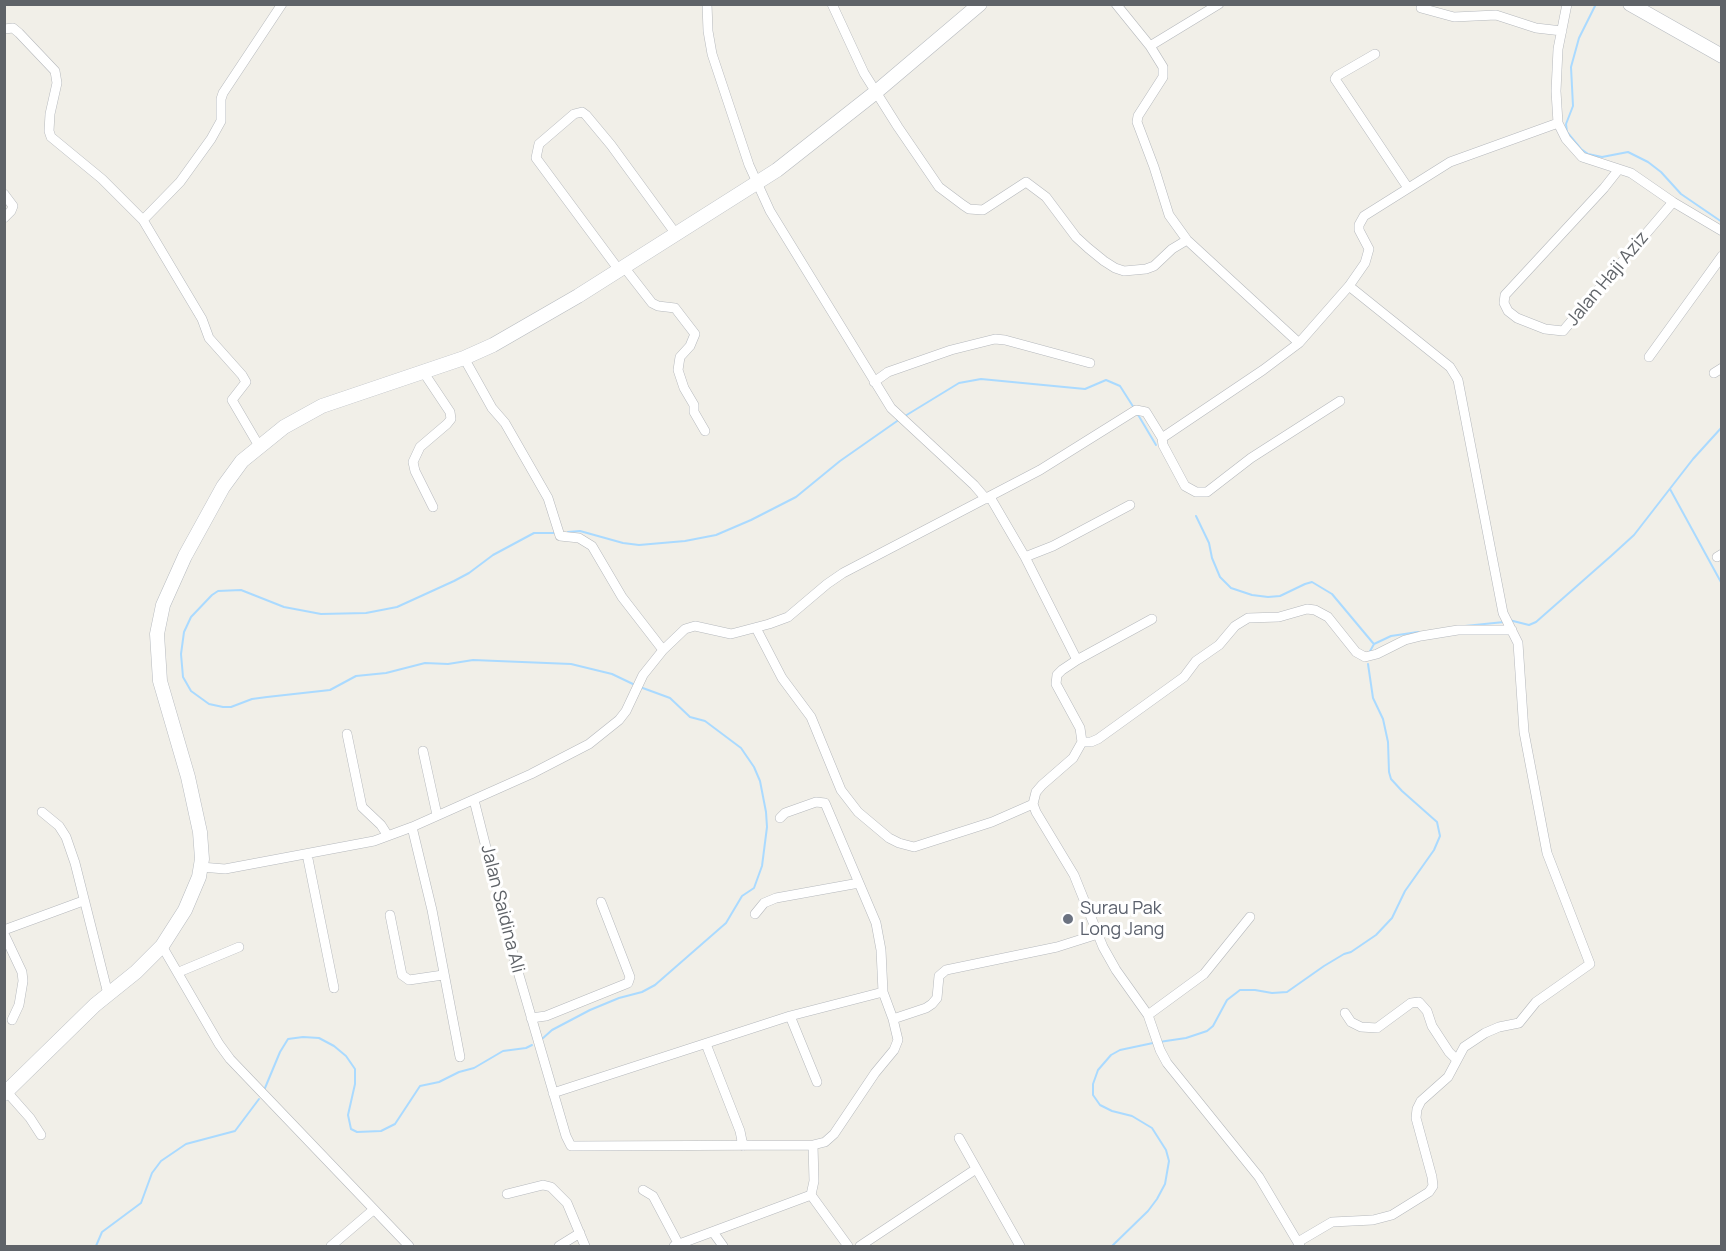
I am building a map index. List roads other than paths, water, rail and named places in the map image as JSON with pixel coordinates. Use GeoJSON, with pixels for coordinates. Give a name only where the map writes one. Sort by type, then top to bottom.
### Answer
{"type":"FeatureCollection","features":[{"type":"Feature","properties":{"kind":"street"},"geometry":{"type":"LineString","coordinates":[[143,220],[180,182],[211,139],[221,121],[223,93],[282,4]]}},
{"type":"Feature","properties":{"kind":"street"},"geometry":{"type":"LineString","coordinates":[[707,4],[712,54],[756,184],[780,229],[891,408],[988,498],[1025,557],[1077,660]]}},
{"type":"Feature","properties":{"kind":"street"},"geometry":{"type":"LineString","coordinates":[[832,4],[864,73],[930,175],[949,196],[969,209],[983,210],[1026,182],[1046,197],[1076,237],[1088,248],[1115,268],[1124,271],[1154,266],[1172,249],[1187,240]]}},
{"type":"Feature","properties":{"kind":"street"},"geometry":{"type":"LineString","coordinates":[[41,1135],[6,1093],[108,993],[136,972],[162,946],[185,910],[201,867],[202,850],[197,813],[160,681],[157,653],[158,623],[170,588],[223,487],[242,461],[258,446],[284,428],[322,406],[464,358],[545,316],[756,184],[876,92],[980,4]]}},
{"type":"Feature","properties":{"kind":"street"},"geometry":{"type":"LineString","coordinates":[[1116,4],[1150,46],[1163,67],[1164,73],[1137,122],[1169,215],[1187,240],[1299,343]]}},
{"type":"Feature","properties":{"kind":"street"},"geometry":{"type":"LineString","coordinates":[[1150,46],[1219,4]]}},
{"type":"Feature","properties":{"kind":"street"},"geometry":{"type":"LineString","coordinates":[[1567,4],[1557,62],[1558,123],[1566,139],[1582,156],[1631,173],[1673,202],[1722,231]]}},
{"type":"Feature","properties":{"kind":"street"},"geometry":{"type":"LineString","coordinates":[[1630,4],[1722,56]]}},
{"type":"Feature","properties":{"kind":"street"},"geometry":{"type":"LineString","coordinates":[[1421,8],[1454,17],[1496,15],[1536,28],[1562,31]]}},
{"type":"Feature","properties":{"kind":"street"},"geometry":{"type":"LineString","coordinates":[[4,29],[13,28],[55,71],[57,82],[50,114],[51,137],[109,186],[143,220],[202,319],[209,338],[242,375],[246,382],[232,400],[258,446]]}},
{"type":"Feature","properties":{"kind":"street"},"geometry":{"type":"LineString","coordinates":[[1375,54],[1337,76],[1335,80],[1408,188]]}},
{"type":"Feature","properties":{"kind":"street"},"geometry":{"type":"LineString","coordinates":[[676,234],[611,145],[582,112],[573,114],[539,144],[536,158],[622,268],[652,303],[675,308],[695,334],[690,346],[680,357],[678,370],[684,388],[694,405],[694,412],[705,430]]}},
{"type":"Feature","properties":{"kind":"street"},"geometry":{"type":"LineString","coordinates":[[1162,438],[1299,343],[1360,271],[1369,252],[1359,230],[1360,221],[1364,216],[1438,168],[1463,156],[1558,123]]}},
{"type":"Feature","properties":{"kind":"street","name":"Jalan Haji Aziz"},"geometry":{"type":"LineString","coordinates":[[1619,169],[1505,295],[1504,303],[1508,311],[1516,318],[1545,329],[1563,331],[1673,202]]}},
{"type":"Feature","properties":{"kind":"street"},"geometry":{"type":"LineString","coordinates":[[4,194],[13,206],[4,218]]}},
{"type":"Feature","properties":{"kind":"street"},"geometry":{"type":"LineString","coordinates":[[1649,357],[1722,256]]}},
{"type":"Feature","properties":{"kind":"street"},"geometry":{"type":"LineString","coordinates":[[1152,619],[1077,660],[1057,675],[1056,684],[1080,728],[1082,742],[1073,758],[1042,784],[1036,792],[1033,804],[1074,875],[1098,934],[1116,970],[1148,1015],[1160,1050],[1178,1077],[1259,1177],[1299,1244],[1332,1222],[1373,1221],[1392,1215],[1429,1192],[1433,1186],[1416,1118],[1416,1109],[1421,1101],[1448,1077],[1464,1047],[1498,1027],[1519,1023],[1536,1002],[1590,964],[1547,853],[1524,732],[1518,643],[1503,613],[1472,449],[1455,374],[1442,360],[1349,286]]}},
{"type":"Feature","properties":{"kind":"street"},"geometry":{"type":"LineString","coordinates":[[874,382],[888,372],[940,354],[995,339],[1090,363]]}},
{"type":"Feature","properties":{"kind":"street"},"geometry":{"type":"LineString","coordinates":[[464,358],[548,498],[560,536],[579,538],[592,546],[622,597],[663,650]]}},
{"type":"Feature","properties":{"kind":"street"},"geometry":{"type":"LineString","coordinates":[[424,372],[450,412],[451,419],[420,447],[413,462],[415,471],[433,507]]}},
{"type":"Feature","properties":{"kind":"street"},"geometry":{"type":"LineString","coordinates":[[201,867],[225,869],[374,841],[412,827],[566,758],[589,744],[623,716],[636,687],[663,650],[680,632],[695,626],[731,634],[788,617],[826,584],[843,573],[1040,470],[1136,411],[1148,415],[1185,486],[1196,492],[1207,492],[1251,458],[1340,401]]}},
{"type":"Feature","properties":{"kind":"street"},"geometry":{"type":"LineString","coordinates":[[1025,557],[1053,546],[1130,505]]}},
{"type":"Feature","properties":{"kind":"street"},"geometry":{"type":"LineString","coordinates":[[1082,742],[1098,739],[1184,677],[1196,661],[1219,645],[1235,626],[1248,618],[1279,617],[1307,609],[1315,610],[1328,617],[1356,652],[1365,657],[1377,654],[1405,640],[1421,636],[1458,630],[1510,627]]}},
{"type":"Feature","properties":{"kind":"street"},"geometry":{"type":"LineString","coordinates":[[756,628],[782,678],[811,717],[841,790],[858,812],[889,838],[914,847],[992,822],[1033,804]]}},
{"type":"Feature","properties":{"kind":"street"},"geometry":{"type":"LineString","coordinates":[[347,734],[362,807],[381,825],[388,836]]}},
{"type":"Feature","properties":{"kind":"street"},"geometry":{"type":"LineString","coordinates":[[423,751],[437,815]]}},
{"type":"Feature","properties":{"kind":"street","name":"Jalan Saidina Ali"},"geometry":{"type":"LineString","coordinates":[[474,800],[531,1018],[571,1146],[743,1146]]}},
{"type":"Feature","properties":{"kind":"street"},"geometry":{"type":"LineString","coordinates":[[706,1044],[740,1131],[743,1146],[813,1145],[830,1139],[875,1073],[894,1050],[898,1040],[883,992],[881,950],[876,923],[825,803],[816,802],[785,813],[780,818]]}},
{"type":"Feature","properties":{"kind":"street"},"geometry":{"type":"LineString","coordinates":[[42,812],[59,826],[66,837],[75,863],[108,993]]}},
{"type":"Feature","properties":{"kind":"street"},"geometry":{"type":"LineString","coordinates":[[412,827],[433,917],[460,1057]]}},
{"type":"Feature","properties":{"kind":"street"},"geometry":{"type":"LineString","coordinates":[[308,854],[334,988]]}},
{"type":"Feature","properties":{"kind":"street"},"geometry":{"type":"LineString","coordinates":[[755,914],[764,903],[776,898],[859,882]]}},
{"type":"Feature","properties":{"kind":"street"},"geometry":{"type":"LineString","coordinates":[[12,1020],[19,1005],[23,981],[22,972],[4,932],[83,901]]}},
{"type":"Feature","properties":{"kind":"street"},"geometry":{"type":"LineString","coordinates":[[531,1018],[546,1016],[628,983],[630,977],[601,902]]}},
{"type":"Feature","properties":{"kind":"street"},"geometry":{"type":"LineString","coordinates":[[390,915],[402,975],[410,980],[443,975]]}},
{"type":"Feature","properties":{"kind":"street"},"geometry":{"type":"LineString","coordinates":[[1148,1015],[1204,974],[1250,917]]}},
{"type":"Feature","properties":{"kind":"street"},"geometry":{"type":"LineString","coordinates":[[893,1019],[932,1004],[937,998],[939,976],[946,970],[1047,949],[1098,934]]}},
{"type":"Feature","properties":{"kind":"street"},"geometry":{"type":"LineString","coordinates":[[162,946],[230,1059],[372,1211],[409,1246]]}},
{"type":"Feature","properties":{"kind":"street"},"geometry":{"type":"LineString","coordinates":[[179,972],[239,946]]}},
{"type":"Feature","properties":{"kind":"street"},"geometry":{"type":"LineString","coordinates":[[553,1093],[790,1017],[883,992]]}},
{"type":"Feature","properties":{"kind":"street"},"geometry":{"type":"LineString","coordinates":[[1345,1013],[1357,1026],[1373,1029],[1411,1003],[1419,1002],[1427,1011],[1432,1026],[1449,1052],[1457,1060]]}},
{"type":"Feature","properties":{"kind":"street"},"geometry":{"type":"LineString","coordinates":[[790,1017],[817,1082]]}},
{"type":"Feature","properties":{"kind":"street"},"geometry":{"type":"LineString","coordinates":[[959,1138],[1020,1246]]}},
{"type":"Feature","properties":{"kind":"street"},"geometry":{"type":"LineString","coordinates":[[813,1145],[814,1181],[811,1195],[848,1246]]}},
{"type":"Feature","properties":{"kind":"street"},"geometry":{"type":"LineString","coordinates":[[860,1246],[976,1169]]}},
{"type":"Feature","properties":{"kind":"street"},"geometry":{"type":"LineString","coordinates":[[507,1194],[528,1187],[543,1185],[551,1187],[567,1203],[585,1246]]}},
{"type":"Feature","properties":{"kind":"street"},"geometry":{"type":"LineString","coordinates":[[643,1190],[653,1196],[677,1246],[811,1195]]}},
{"type":"Feature","properties":{"kind":"street"},"geometry":{"type":"LineString","coordinates":[[331,1246],[372,1211]]}},
{"type":"Feature","properties":{"kind":"street"},"geometry":{"type":"LineString","coordinates":[[713,1232],[723,1246]]}},
{"type":"Feature","properties":{"kind":"street"},"geometry":{"type":"LineString","coordinates":[[559,1246],[580,1233]]}},
{"type":"Feature","properties":{"kind":"waterway"},"geometry":{"type":"LineString","coordinates":[[1596,4],[1579,38],[1571,67],[1573,106],[1566,124],[1567,132],[1588,154],[1602,157],[1628,152],[1648,162],[1661,172],[1681,194],[1722,222]]}},
{"type":"Feature","properties":{"kind":"waterway"},"geometry":{"type":"LineString","coordinates":[[905,416],[959,383],[981,379],[1085,389],[1106,380],[1120,386],[1134,408]]}},
{"type":"Feature","properties":{"kind":"waterway"},"geometry":{"type":"LineString","coordinates":[[1137,413],[1156,445]]}},
{"type":"Feature","properties":{"kind":"waterway"},"geometry":{"type":"LineString","coordinates":[[568,532],[580,531],[639,545],[685,541],[716,535],[796,497],[840,461],[900,419]]}},
{"type":"Feature","properties":{"kind":"waterway"},"geometry":{"type":"LineString","coordinates":[[1509,620],[1529,625],[1536,622],[1611,556],[1634,535],[1693,459],[1722,427]]}},
{"type":"Feature","properties":{"kind":"waterway"},"geometry":{"type":"LineString","coordinates":[[1670,489],[1722,584]]}},
{"type":"Feature","properties":{"kind":"waterway"},"geometry":{"type":"LineString","coordinates":[[1196,516],[1209,543],[1220,577],[1231,588],[1252,595],[1268,597],[1280,596],[1312,582],[1332,594],[1373,643]]}},
{"type":"Feature","properties":{"kind":"waterway"},"geometry":{"type":"LineString","coordinates":[[554,533],[534,533],[493,555],[454,581],[397,607],[366,613],[321,614],[284,607],[241,590],[218,591],[191,617],[184,632],[181,654],[183,677],[191,691],[209,704],[223,707],[231,707],[252,699],[330,690],[356,676],[386,673],[425,663],[448,664],[473,660],[571,664],[612,674],[635,685]]}},
{"type":"Feature","properties":{"kind":"waterway"},"geometry":{"type":"LineString","coordinates":[[1465,626],[1504,622]]}},
{"type":"Feature","properties":{"kind":"waterway"},"geometry":{"type":"LineString","coordinates":[[1369,653],[1374,644],[1391,636],[1418,632]]}},
{"type":"Feature","properties":{"kind":"waterway"},"geometry":{"type":"LineString","coordinates":[[1159,1042],[1186,1038],[1207,1031],[1213,1026],[1227,1000],[1240,990],[1287,992],[1324,966],[1351,952],[1376,935],[1392,918],[1405,891],[1434,850],[1440,836],[1437,822],[1391,779],[1388,742],[1383,719],[1373,698],[1368,664]]}},
{"type":"Feature","properties":{"kind":"waterway"},"geometry":{"type":"LineString","coordinates":[[542,1039],[552,1030],[590,1010],[619,998],[642,992],[655,985],[726,923],[742,896],[754,888],[762,866],[767,827],[766,812],[760,781],[754,767],[741,748],[705,721],[690,717],[670,698],[640,687]]}},
{"type":"Feature","properties":{"kind":"waterway"},"geometry":{"type":"LineString","coordinates":[[265,1088],[288,1039],[319,1038],[346,1056],[355,1069],[355,1084],[348,1115],[351,1129],[357,1132],[381,1131],[395,1124],[420,1086],[439,1082],[459,1072],[474,1068],[503,1051],[532,1045]]}},
{"type":"Feature","properties":{"kind":"waterway"},"geometry":{"type":"LineString","coordinates":[[1112,1246],[1157,1199],[1165,1184],[1169,1161],[1166,1150],[1152,1128],[1132,1116],[1100,1105],[1093,1095],[1093,1084],[1098,1070],[1111,1055],[1120,1050],[1153,1043]]}},
{"type":"Feature","properties":{"kind":"waterway"},"geometry":{"type":"LineString","coordinates":[[96,1246],[102,1232],[141,1203],[152,1173],[161,1161],[186,1144],[235,1131],[259,1099]]}},
{"type":"Feature","properties":{"kind":"place","name":"Surau Pak Long Jang"},"geometry":{"type":"Point","coordinates":[1068,919]}}]}
